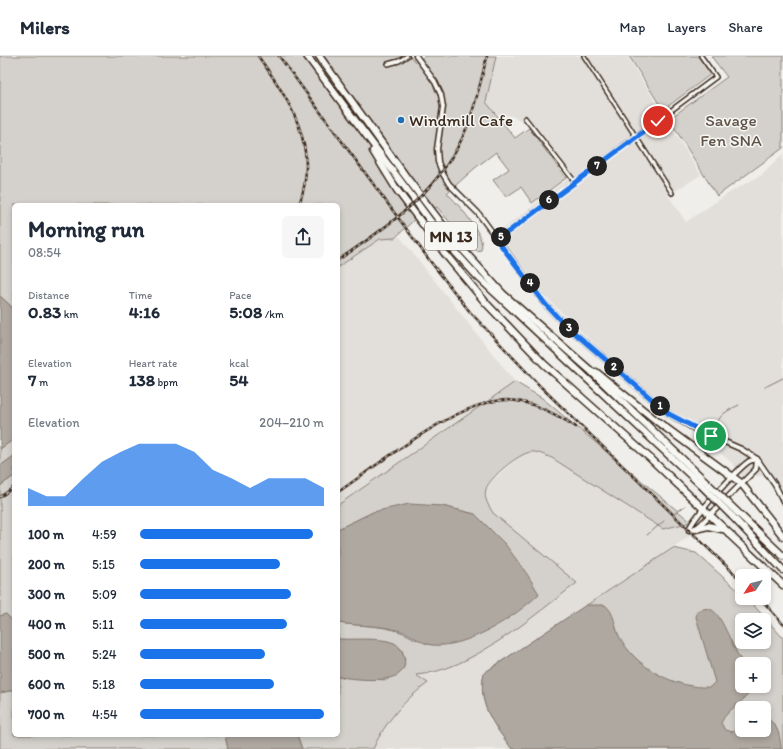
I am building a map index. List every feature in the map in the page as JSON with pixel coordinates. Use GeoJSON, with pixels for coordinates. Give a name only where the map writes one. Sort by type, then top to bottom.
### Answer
{"type":"FeatureCollection","features":[{"type":"Feature","properties":{"kind":"highway","name":"MN 13"},"geometry":{"type":"LineString","coordinates":[[307,56],[363,133],[446,242],[477,276],[703,483]]}},
{"type":"Feature","properties":{"kind":"highway","name":"MN 13"},"geometry":{"type":"LineString","coordinates":[[319,56],[404,174],[454,240],[503,294],[573,356],[734,513],[783,556]]}},
{"type":"Feature","properties":{"kind":"highway"},"geometry":{"type":"LineString","coordinates":[[363,133],[392,183],[446,255],[486,303],[544,364],[597,409],[783,585]]}},
{"type":"Feature","properties":{"kind":"highway"},"geometry":{"type":"LineString","coordinates":[[573,356],[606,379],[658,422],[734,477],[741,483],[783,536]]}},
{"type":"Feature","properties":{"kind":"highway","name":"MN 13"},"geometry":{"type":"LineString","coordinates":[[734,513],[783,570]]}},
{"type":"Feature","properties":{"kind":"highway"},"geometry":{"type":"LineString","coordinates":[[695,529],[703,526],[717,527],[732,536]]}},
{"type":"Feature","properties":{"kind":"street"},"geometry":{"type":"LineString","coordinates":[[388,64],[399,61],[407,56]]}},
{"type":"Feature","properties":{"kind":"street"},"geometry":{"type":"LineString","coordinates":[[416,56],[435,82],[441,95],[443,107],[437,148],[438,162],[448,184],[478,213],[546,305],[563,323],[669,414],[693,428],[740,449],[757,459],[775,485],[783,502]]}},
{"type":"Feature","properties":{"kind":"street"},"geometry":{"type":"LineString","coordinates":[[584,56],[672,193]]}},
{"type":"Feature","properties":{"kind":"street"},"geometry":{"type":"LineString","coordinates":[[497,240],[716,77],[701,56]]}},
{"type":"Feature","properties":{"kind":"street"},"geometry":{"type":"LineString","coordinates":[[525,118],[575,182]]}},
{"type":"Feature","properties":{"kind":"street"},"geometry":{"type":"LineString","coordinates":[[757,459],[756,469],[695,529],[689,530],[703,508],[749,461],[757,459]]}},
{"type":"Feature","properties":{"kind":"shaded area"},"geometry":{"type":"Polygon","coordinates":[[[496,56],[627,56],[701,175],[668,195],[686,222],[735,189],[762,175],[783,154],[783,492],[776,491],[765,476],[742,476],[733,464],[616,365],[547,298],[498,233],[568,179],[529,125],[512,116],[497,114],[486,104],[486,78],[496,56]]]}},
{"type":"Feature","properties":{"kind":"shaded area"},"geometry":{"type":"Polygon","coordinates":[[[400,237],[515,382],[340,504],[340,266],[380,239],[400,237]]]}},
{"type":"Feature","properties":{"kind":"shaded area"},"geometry":{"type":"Polygon","coordinates":[[[0,296],[12,307],[12,440],[0,449],[0,296]]]}},
{"type":"Feature","properties":{"kind":"shaded area"},"geometry":{"type":"Polygon","coordinates":[[[533,451],[552,458],[663,529],[691,522],[699,530],[598,597],[482,686],[488,717],[512,749],[302,749],[298,737],[340,737],[340,677],[387,680],[396,676],[433,674],[487,649],[577,583],[492,513],[486,500],[486,490],[491,481],[522,454],[533,451]]]}},
{"type":"Feature","properties":{"kind":"shaded area"},"geometry":{"type":"Polygon","coordinates":[[[12,457],[12,477],[0,486],[0,466],[12,457]]]}},
{"type":"Feature","properties":{"kind":"shaded area"},"geometry":{"type":"Polygon","coordinates":[[[409,504],[442,506],[475,514],[505,544],[527,574],[539,594],[517,612],[489,630],[460,642],[445,645],[427,644],[405,632],[393,629],[340,623],[340,528],[373,512],[409,504]]]}},
{"type":"Feature","properties":{"kind":"shaded area"},"geometry":{"type":"Polygon","coordinates":[[[586,605],[605,605],[613,615],[619,636],[626,647],[646,666],[657,674],[670,680],[697,687],[710,687],[715,682],[696,617],[697,612],[710,609],[720,619],[739,657],[735,657],[735,693],[749,693],[742,701],[735,701],[735,707],[728,713],[721,723],[725,730],[732,732],[735,730],[735,737],[771,737],[771,722],[777,730],[781,749],[512,749],[493,723],[485,705],[482,684],[484,673],[586,605]]]}},
{"type":"Feature","properties":{"kind":"shaded area"},"geometry":{"type":"Polygon","coordinates":[[[6,614],[12,621],[12,690],[0,693],[0,616],[6,614]]]}},
{"type":"Feature","properties":{"kind":"shaded area"},"geometry":{"type":"Polygon","coordinates":[[[340,639],[375,639],[394,643],[399,647],[404,657],[404,667],[399,674],[391,678],[368,680],[340,677],[340,639]]]}},
{"type":"Feature","properties":{"kind":"shaded area"},"geometry":{"type":"Polygon","coordinates":[[[225,737],[298,737],[302,749],[228,749],[225,737]]]}},
{"type":"Feature","properties":{"kind":"green space"},"geometry":{"type":"Polygon","coordinates":[[[0,56],[410,56],[416,63],[425,56],[496,56],[486,102],[515,138],[529,128],[566,178],[532,203],[521,187],[506,197],[493,180],[509,169],[496,152],[475,168],[447,193],[476,228],[482,244],[481,250],[477,251],[468,244],[437,207],[415,219],[395,238],[380,239],[340,266],[340,203],[12,203],[12,307],[0,296],[0,56]]]}},
{"type":"Feature","properties":{"kind":"green space","name":"Savage Fen SNA"},"geometry":{"type":"Polygon","coordinates":[[[629,56],[698,56],[711,74],[663,110],[629,56]]]}},
{"type":"Feature","properties":{"kind":"green space","name":"Savage Fen SNA"},"geometry":{"type":"Polygon","coordinates":[[[711,56],[783,56],[783,148],[717,196],[669,119],[727,77],[711,56]]]}},
{"type":"Feature","properties":{"kind":"green space"},"geometry":{"type":"Polygon","coordinates":[[[515,382],[542,398],[691,522],[663,529],[552,458],[539,453],[526,453],[512,461],[488,484],[485,492],[487,502],[493,513],[577,583],[522,625],[480,653],[437,671],[416,675],[428,683],[403,704],[396,712],[383,730],[373,749],[302,749],[298,737],[340,737],[340,677],[387,680],[405,660],[402,650],[394,643],[340,639],[340,623],[378,627],[398,631],[416,640],[505,544],[475,514],[442,506],[373,512],[340,528],[340,504],[515,382]]]}},
{"type":"Feature","properties":{"kind":"green space"},"geometry":{"type":"Polygon","coordinates":[[[12,440],[12,457],[0,466],[0,449],[12,440]]]}},
{"type":"Feature","properties":{"kind":"green space"},"geometry":{"type":"Polygon","coordinates":[[[12,477],[12,621],[6,614],[0,616],[0,486],[12,477]]]}},
{"type":"Feature","properties":{"kind":"green space"},"geometry":{"type":"Polygon","coordinates":[[[673,548],[696,553],[735,588],[735,605],[753,605],[760,613],[735,613],[735,649],[771,649],[771,625],[783,638],[783,749],[512,749],[493,723],[485,705],[482,684],[484,673],[673,548]]]}},
{"type":"Feature","properties":{"kind":"green space"},"geometry":{"type":"Polygon","coordinates":[[[12,690],[12,737],[225,737],[228,749],[0,749],[0,693],[12,690]]]}},
{"type":"Feature","properties":{"kind":"waterway"},"geometry":{"type":"LineString","coordinates":[[765,387],[783,378]]}},
{"type":"Feature","properties":{"kind":"waterway"},"geometry":{"type":"LineString","coordinates":[[715,428],[721,416],[739,405]]}},
{"type":"Feature","properties":{"kind":"waterway"},"geometry":{"type":"LineString","coordinates":[[675,513],[685,506]]}},
{"type":"Feature","properties":{"kind":"waterway"},"geometry":{"type":"LineString","coordinates":[[647,535],[664,521]]}},
{"type":"Feature","properties":{"kind":"railway"},"geometry":{"type":"LineString","coordinates":[[258,56],[291,108],[299,126],[304,144],[306,164],[305,184],[300,203]]}},
{"type":"Feature","properties":{"kind":"railway"},"geometry":{"type":"LineString","coordinates":[[279,56],[430,261],[470,312],[541,387],[735,574]]}},
{"type":"Feature","properties":{"kind":"railway"},"geometry":{"type":"LineString","coordinates":[[340,259],[396,219],[430,187],[444,169],[457,149],[467,127],[476,101],[487,56]]}},
{"type":"Feature","properties":{"kind":"railway"},"geometry":{"type":"LineString","coordinates":[[340,491],[396,451],[442,422],[487,403],[506,400],[524,402],[560,417],[576,427]]}},
{"type":"Feature","properties":{"kind":"railway"},"geometry":{"type":"LineString","coordinates":[[0,497],[12,488]]}},
{"type":"Feature","properties":{"kind":"railway"},"geometry":{"type":"LineString","coordinates":[[766,605],[783,624]]}},
{"type":"Feature","properties":{"kind":"place","name":"Windmill Cafe"},"geometry":{"type":"Point","coordinates":[401,120]}},
{"type":"Feature","properties":{"kind":"route"},"geometry":{"type":"LineString","coordinates":[[658,121],[554,196],[497,240],[546,305],[563,323],[669,414],[693,428],[711,436]]}}]}
